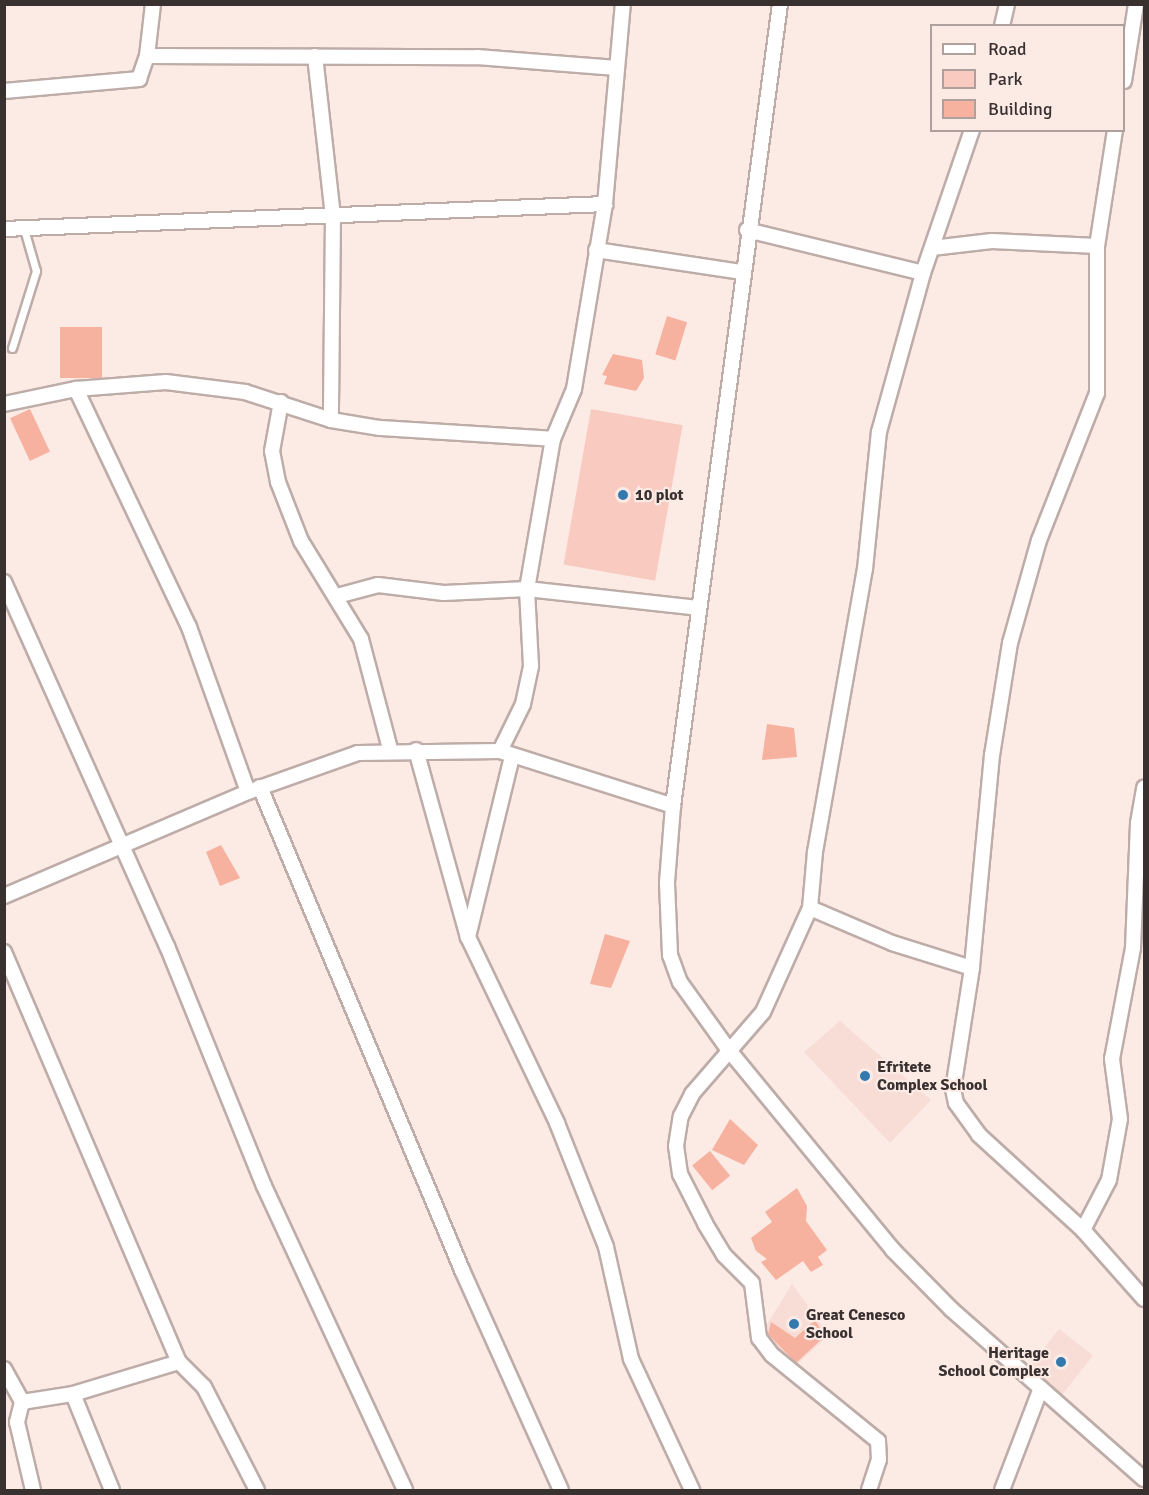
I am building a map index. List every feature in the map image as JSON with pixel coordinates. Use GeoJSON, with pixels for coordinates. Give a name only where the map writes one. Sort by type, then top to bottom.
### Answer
{"type":"FeatureCollection","features":[{"type":"Feature","properties":{"kind":"street"},"geometry":{"type":"LineString","coordinates":[[4,91],[131,83],[144,72],[153,4]]}},
{"type":"Feature","properties":{"kind":"street"},"geometry":{"type":"LineString","coordinates":[[468,937],[506,754],[524,704],[530,675],[527,589],[553,439],[574,389],[605,204],[623,4]]}},
{"type":"Feature","properties":{"kind":"street"},"geometry":{"type":"LineString","coordinates":[[780,4],[747,230],[673,806],[668,883],[670,955],[680,982],[728,1049],[892,1250],[1041,1388],[1144,1479]]}},
{"type":"Feature","properties":{"kind":"street"},"geometry":{"type":"LineString","coordinates":[[1002,24],[1007,4]]}},
{"type":"Feature","properties":{"kind":"street"},"geometry":{"type":"LineString","coordinates":[[1125,75],[1136,4]]}},
{"type":"Feature","properties":{"kind":"street"},"geometry":{"type":"LineString","coordinates":[[147,56],[477,57],[617,68]]}},
{"type":"Feature","properties":{"kind":"street"},"geometry":{"type":"LineString","coordinates":[[315,56],[333,216],[331,420]]}},
{"type":"Feature","properties":{"kind":"street"},"geometry":{"type":"LineString","coordinates":[[869,1491],[879,1460],[878,1441],[772,1355],[759,1338],[752,1283],[724,1255],[680,1174],[676,1146],[681,1116],[704,1074],[762,1012],[810,908],[819,830],[865,569],[879,432],[923,273],[971,132]]}},
{"type":"Feature","properties":{"kind":"street"},"geometry":{"type":"LineString","coordinates":[[1115,132],[1097,246],[1097,393],[1039,540],[1011,643],[992,755],[972,968],[954,1071],[956,1103],[979,1135],[1083,1230],[1144,1299]]}},
{"type":"Feature","properties":{"kind":"street"},"geometry":{"type":"LineString","coordinates":[[4,229],[605,204]]}},
{"type":"Feature","properties":{"kind":"street"},"geometry":{"type":"LineString","coordinates":[[747,230],[923,273]]}},
{"type":"Feature","properties":{"kind":"street"},"geometry":{"type":"LineString","coordinates":[[932,248],[992,241],[1097,246]]}},
{"type":"Feature","properties":{"kind":"street"},"geometry":{"type":"LineString","coordinates":[[596,250],[742,272]]}},
{"type":"Feature","properties":{"kind":"street"},"geometry":{"type":"LineString","coordinates":[[4,404],[76,389],[166,382],[281,402],[331,420],[380,428],[553,439]]}},
{"type":"Feature","properties":{"kind":"street"},"geometry":{"type":"LineString","coordinates":[[76,389],[192,636],[254,789],[462,1270],[561,1491]]}},
{"type":"Feature","properties":{"kind":"street"},"geometry":{"type":"LineString","coordinates":[[281,402],[272,451],[279,482],[301,541],[337,596],[361,639],[390,749]]}},
{"type":"Feature","properties":{"kind":"street"},"geometry":{"type":"LineString","coordinates":[[4,582],[122,848],[264,1186],[405,1491]]}},
{"type":"Feature","properties":{"kind":"street"},"geometry":{"type":"LineString","coordinates":[[337,596],[378,585],[444,593],[527,589],[698,608]]}},
{"type":"Feature","properties":{"kind":"street"},"geometry":{"type":"LineString","coordinates":[[4,896],[122,848],[254,789],[331,760],[390,749],[506,754],[673,806]]}},
{"type":"Feature","properties":{"kind":"street"},"geometry":{"type":"LineString","coordinates":[[416,750],[468,937],[556,1123],[606,1247],[631,1359],[692,1491]]}},
{"type":"Feature","properties":{"kind":"street"},"geometry":{"type":"LineString","coordinates":[[1083,1230],[1101,1199],[1113,1164],[1120,1119],[1112,1059],[1139,948],[1144,788]]}},
{"type":"Feature","properties":{"kind":"street"},"geometry":{"type":"LineString","coordinates":[[810,908],[892,943],[972,968]]}},
{"type":"Feature","properties":{"kind":"street"},"geometry":{"type":"LineString","coordinates":[[4,951],[179,1362],[204,1387],[257,1491]]}},
{"type":"Feature","properties":{"kind":"street"},"geometry":{"type":"LineString","coordinates":[[22,1402],[73,1394],[179,1362]]}},
{"type":"Feature","properties":{"kind":"street"},"geometry":{"type":"LineString","coordinates":[[4,1369],[22,1402],[17,1422],[33,1491]]}},
{"type":"Feature","properties":{"kind":"street"},"geometry":{"type":"LineString","coordinates":[[1002,1491],[1041,1388]]}},
{"type":"Feature","properties":{"kind":"street"},"geometry":{"type":"LineString","coordinates":[[73,1394],[112,1491]]}},
{"type":"Feature","properties":{"kind":"lane"},"geometry":{"type":"LineString","coordinates":[[12,348],[36,271],[24,229]]}},
{"type":"Feature","properties":{"kind":"shaded area","name":"Efritete Complex School"},"geometry":{"type":"Polygon","coordinates":[[[840,1021],[931,1100],[890,1143],[804,1052],[840,1021]]]}},
{"type":"Feature","properties":{"kind":"shaded area","name":"Great Cenesco School"},"geometry":{"type":"Polygon","coordinates":[[[792,1284],[829,1335],[793,1368],[760,1336],[792,1284]]]}},
{"type":"Feature","properties":{"kind":"shaded area","name":"Heritage School Complex"},"geometry":{"type":"Polygon","coordinates":[[[1059,1329],[1093,1355],[1062,1395],[1028,1368],[1059,1329]]]}},
{"type":"Feature","properties":{"kind":"green space","name":"10 plot"},"geometry":{"type":"Polygon","coordinates":[[[591,409],[683,425],[655,581],[564,565],[591,409]]]}},
{"type":"Feature","properties":{"kind":"building"},"geometry":{"type":"Polygon","coordinates":[[[667,316],[687,322],[675,360],[655,354],[667,316]]]}},
{"type":"Feature","properties":{"kind":"building"},"geometry":{"type":"Polygon","coordinates":[[[60,327],[102,327],[102,378],[60,378],[60,327]]]}},
{"type":"Feature","properties":{"kind":"building"},"geometry":{"type":"Polygon","coordinates":[[[613,354],[642,360],[644,378],[636,391],[604,384],[607,376],[602,375],[613,354]]]}},
{"type":"Feature","properties":{"kind":"building"},"geometry":{"type":"Polygon","coordinates":[[[30,409],[50,452],[30,461],[10,418],[30,409]]]}},
{"type":"Feature","properties":{"kind":"building"},"geometry":{"type":"Polygon","coordinates":[[[767,724],[794,728],[797,757],[762,760],[767,724]]]}},
{"type":"Feature","properties":{"kind":"building"},"geometry":{"type":"Polygon","coordinates":[[[221,845],[240,878],[220,886],[206,852],[221,845]]]}},
{"type":"Feature","properties":{"kind":"building"},"geometry":{"type":"Polygon","coordinates":[[[605,934],[630,941],[611,988],[590,984],[605,934]]]}},
{"type":"Feature","properties":{"kind":"building"},"geometry":{"type":"Polygon","coordinates":[[[730,1119],[758,1145],[744,1165],[712,1150],[730,1119]]]}},
{"type":"Feature","properties":{"kind":"building"},"geometry":{"type":"Polygon","coordinates":[[[710,1151],[730,1176],[712,1190],[692,1165],[710,1151]]]}},
{"type":"Feature","properties":{"kind":"building"},"geometry":{"type":"Polygon","coordinates":[[[797,1188],[807,1206],[806,1221],[827,1250],[818,1257],[823,1265],[811,1272],[803,1261],[776,1280],[761,1262],[767,1259],[756,1251],[751,1238],[772,1222],[765,1212],[797,1188]]]}},
{"type":"Feature","properties":{"kind":"building"},"geometry":{"type":"Polygon","coordinates":[[[815,1320],[825,1336],[796,1363],[768,1334],[771,1322],[795,1338],[815,1320]]]}},
{"type":"Feature","properties":{"kind":"place","name":"10 plot"},"geometry":{"type":"Point","coordinates":[623,495]}},
{"type":"Feature","properties":{"kind":"place","name":"Efritete Complex School"},"geometry":{"type":"Point","coordinates":[865,1076]}},
{"type":"Feature","properties":{"kind":"place","name":"Great Cenesco School"},"geometry":{"type":"Point","coordinates":[794,1324]}},
{"type":"Feature","properties":{"kind":"place","name":"Heritage School Complex"},"geometry":{"type":"Point","coordinates":[1061,1362]}}]}
